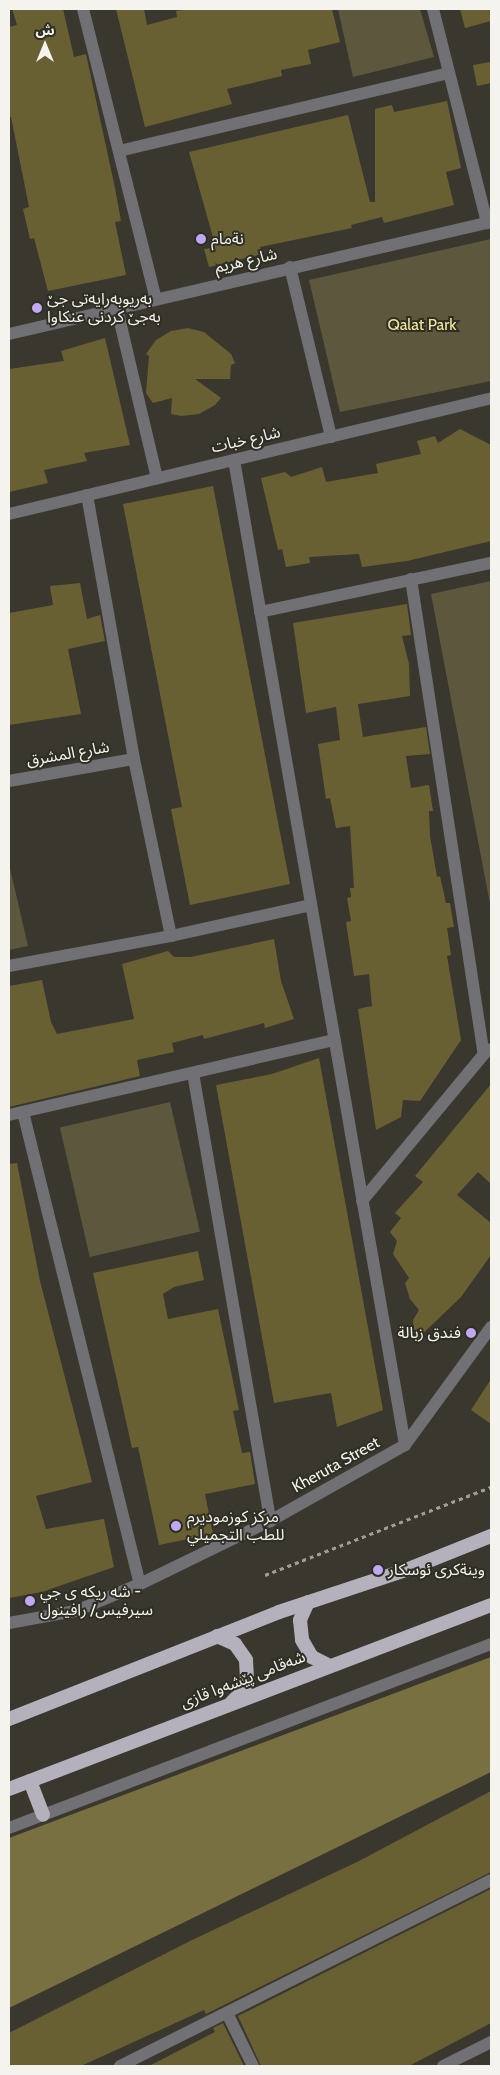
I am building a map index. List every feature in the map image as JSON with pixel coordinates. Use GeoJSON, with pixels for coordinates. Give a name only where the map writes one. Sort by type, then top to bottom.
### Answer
{"type":"FeatureCollection","features":[{"type":"Feature","properties":{"kind":"highway"},"geometry":{"type":"LineString","coordinates":[[9,1719],[217,1636],[308,1602],[406,1570],[491,1536]]}},
{"type":"Feature","properties":{"kind":"highway"},"geometry":{"type":"LineString","coordinates":[[308,1602],[300,1620],[302,1640],[312,1657],[330,1666]]}},
{"type":"Feature","properties":{"kind":"highway","name":"شەقامی پێشەوا قازی"},"geometry":{"type":"LineString","coordinates":[[9,1789],[491,1605]]}},
{"type":"Feature","properties":{"kind":"highway"},"geometry":{"type":"LineString","coordinates":[[217,1636],[235,1644],[246,1660],[248,1670],[244,1690],[230,1704]]}},
{"type":"Feature","properties":{"kind":"highway"},"geometry":{"type":"LineString","coordinates":[[30,1782],[43,1815]]}},
{"type":"Feature","properties":{"kind":"street"},"geometry":{"type":"LineString","coordinates":[[83,9],[156,299]]}},
{"type":"Feature","properties":{"kind":"street"},"geometry":{"type":"LineString","coordinates":[[433,9],[489,222]]}},
{"type":"Feature","properties":{"kind":"street"},"geometry":{"type":"LineString","coordinates":[[119,150],[449,73]]}},
{"type":"Feature","properties":{"kind":"street","name":"شارع هريم"},"geometry":{"type":"LineString","coordinates":[[9,334],[489,222]]}},
{"type":"Feature","properties":{"kind":"street"},"geometry":{"type":"LineString","coordinates":[[290,267],[331,437]]}},
{"type":"Feature","properties":{"kind":"street"},"geometry":{"type":"LineString","coordinates":[[116,309],[157,478]]}},
{"type":"Feature","properties":{"kind":"street","name":"شارع خبات"},"geometry":{"type":"LineString","coordinates":[[9,514],[491,398]]}},
{"type":"Feature","properties":{"kind":"street"},"geometry":{"type":"LineString","coordinates":[[234,460],[405,1445]]}},
{"type":"Feature","properties":{"kind":"street"},"geometry":{"type":"LineString","coordinates":[[86,495],[134,759],[172,936]]}},
{"type":"Feature","properties":{"kind":"street"},"geometry":{"type":"LineString","coordinates":[[260,612],[491,563]]}},
{"type":"Feature","properties":{"kind":"street"},"geometry":{"type":"LineString","coordinates":[[362,1201],[488,1050],[411,579]]}},
{"type":"Feature","properties":{"kind":"street","name":"شارع المشرق"},"geometry":{"type":"LineString","coordinates":[[9,781],[134,759]]}},
{"type":"Feature","properties":{"kind":"street"},"geometry":{"type":"LineString","coordinates":[[9,966],[172,936],[311,904]]}},
{"type":"Feature","properties":{"kind":"street"},"geometry":{"type":"LineString","coordinates":[[9,1114],[334,1040]]}},
{"type":"Feature","properties":{"kind":"street"},"geometry":{"type":"LineString","coordinates":[[193,1073],[270,1521]]}},
{"type":"Feature","properties":{"kind":"street"},"geometry":{"type":"LineString","coordinates":[[23,1112],[140,1584]]}},
{"type":"Feature","properties":{"kind":"street","name":"Kheruta Street"},"geometry":{"type":"LineString","coordinates":[[9,1624],[76,1611],[140,1584],[270,1521],[405,1445],[491,1327]]}},
{"type":"Feature","properties":{"kind":"street"},"geometry":{"type":"LineString","coordinates":[[9,1828],[491,1644]]}},
{"type":"Feature","properties":{"kind":"street"},"geometry":{"type":"LineString","coordinates":[[120,2066],[491,1880]]}},
{"type":"Feature","properties":{"kind":"street"},"geometry":{"type":"LineString","coordinates":[[227,2013],[253,2066]]}},
{"type":"Feature","properties":{"kind":"street"},"geometry":{"type":"LineString","coordinates":[[443,2066],[491,2042]]}},
{"type":"Feature","properties":{"kind":"path"},"geometry":{"type":"LineString","coordinates":[[265,1575],[491,1487]]}},
{"type":"Feature","properties":{"kind":"green space"},"geometry":{"type":"Polygon","coordinates":[[[338,9],[420,9],[434,57],[353,77],[338,9]]]}},
{"type":"Feature","properties":{"kind":"green space","name":"Qalat Park"},"geometry":{"type":"Polygon","coordinates":[[[491,239],[491,381],[340,412],[309,280],[491,239]]]}},
{"type":"Feature","properties":{"kind":"green space"},"geometry":{"type":"Polygon","coordinates":[[[491,581],[491,909],[431,594],[491,581]]]}},
{"type":"Feature","properties":{"kind":"green space"},"geometry":{"type":"Polygon","coordinates":[[[9,864],[28,946],[9,950],[9,864]]]}},
{"type":"Feature","properties":{"kind":"green space"},"geometry":{"type":"Polygon","coordinates":[[[170,1102],[200,1232],[90,1257],[60,1127],[170,1102]]]}},
{"type":"Feature","properties":{"kind":"shaded area"},"geometry":{"type":"Polygon","coordinates":[[[491,1657],[491,1772],[9,2008],[9,1838],[491,1657]]]}},
{"type":"Feature","properties":{"kind":"building"},"geometry":{"type":"Polygon","coordinates":[[[12,9],[63,9],[74,57],[86,54],[121,221],[115,222],[126,275],[48,291],[34,238],[30,239],[23,209],[29,207],[11,117],[9,117],[9,27],[17,25],[12,9]]]}},
{"type":"Feature","properties":{"kind":"building"},"geometry":{"type":"Polygon","coordinates":[[[116,9],[144,9],[147,25],[177,17],[176,11],[188,9],[332,9],[340,42],[308,50],[311,64],[281,70],[282,76],[227,89],[232,104],[145,127],[116,9]]]}},
{"type":"Feature","properties":{"kind":"building"},"geometry":{"type":"Polygon","coordinates":[[[460,9],[491,9],[491,21],[465,28],[460,9]]]}},
{"type":"Feature","properties":{"kind":"building"},"geometry":{"type":"Polygon","coordinates":[[[490,62],[491,83],[477,86],[473,65],[490,62]]]}},
{"type":"Feature","properties":{"kind":"building"},"geometry":{"type":"Polygon","coordinates":[[[447,101],[461,168],[446,172],[454,205],[384,223],[382,217],[351,225],[352,228],[260,247],[262,254],[209,267],[204,249],[211,248],[210,242],[214,241],[189,152],[348,115],[370,202],[375,202],[375,109],[392,105],[394,112],[447,101]]]}},
{"type":"Feature","properties":{"kind":"building"},"geometry":{"type":"Polygon","coordinates":[[[188,328],[204,332],[231,354],[235,363],[231,365],[230,379],[195,379],[221,398],[215,405],[199,414],[181,416],[171,414],[172,398],[153,403],[146,393],[149,356],[146,354],[156,340],[171,331],[188,328]]]}},
{"type":"Feature","properties":{"kind":"building"},"geometry":{"type":"Polygon","coordinates":[[[105,338],[130,445],[84,453],[87,461],[44,470],[48,483],[9,492],[9,369],[64,361],[61,351],[105,338]]]}},
{"type":"Feature","properties":{"kind":"building"},"geometry":{"type":"Polygon","coordinates":[[[460,429],[491,445],[491,541],[407,561],[362,567],[359,554],[309,557],[310,563],[286,567],[282,549],[278,550],[261,478],[285,472],[291,477],[322,467],[326,482],[378,473],[376,464],[421,454],[417,441],[435,436],[438,443],[460,429]]]}},
{"type":"Feature","properties":{"kind":"building"},"geometry":{"type":"Polygon","coordinates":[[[213,486],[290,884],[190,905],[171,809],[182,807],[123,504],[213,486]]]}},
{"type":"Feature","properties":{"kind":"building"},"geometry":{"type":"Polygon","coordinates":[[[80,583],[87,619],[100,615],[105,641],[68,649],[81,714],[9,725],[9,613],[53,605],[50,586],[80,583]]]}},
{"type":"Feature","properties":{"kind":"building"},"geometry":{"type":"Polygon","coordinates":[[[407,604],[411,635],[402,636],[409,664],[410,696],[358,704],[363,737],[426,727],[430,754],[406,756],[411,788],[429,785],[433,811],[429,811],[430,836],[437,877],[440,876],[446,903],[450,903],[454,927],[447,928],[451,955],[447,956],[461,1040],[420,1101],[403,1100],[401,1117],[376,1130],[358,1009],[372,1006],[369,974],[354,976],[346,922],[351,921],[347,898],[351,897],[350,888],[354,888],[350,826],[336,828],[330,798],[326,799],[318,744],[340,740],[336,707],[306,713],[293,623],[407,604]]]}},
{"type":"Feature","properties":{"kind":"building"},"geometry":{"type":"Polygon","coordinates":[[[274,939],[281,981],[294,1019],[265,1028],[264,1023],[204,1039],[203,1035],[172,1043],[174,1052],[137,1060],[140,1076],[9,1107],[9,986],[42,980],[51,1022],[57,1034],[134,1019],[122,964],[168,951],[174,957],[191,957],[274,939]]]}},
{"type":"Feature","properties":{"kind":"building"},"geometry":{"type":"Polygon","coordinates":[[[319,1058],[383,1410],[337,1427],[331,1393],[274,1403],[216,1085],[272,1074],[319,1058]]]}},
{"type":"Feature","properties":{"kind":"building"},"geometry":{"type":"Polygon","coordinates":[[[491,1084],[491,1184],[478,1172],[457,1195],[491,1223],[491,1255],[461,1297],[414,1342],[413,1320],[419,1310],[410,1299],[405,1283],[409,1278],[393,1254],[397,1241],[390,1232],[401,1218],[395,1213],[423,1182],[415,1176],[491,1084]]]}},
{"type":"Feature","properties":{"kind":"building"},"geometry":{"type":"Polygon","coordinates":[[[17,1163],[40,1281],[92,1482],[36,1496],[46,1529],[104,1519],[114,1567],[42,1592],[9,1598],[9,1164],[17,1163]]]}},
{"type":"Feature","properties":{"kind":"building"},"geometry":{"type":"Polygon","coordinates":[[[198,1251],[204,1280],[174,1287],[163,1294],[168,1319],[218,1309],[239,1410],[233,1411],[242,1453],[250,1452],[255,1484],[205,1494],[213,1534],[159,1545],[138,1447],[132,1448],[93,1273],[198,1251]]]}},
{"type":"Feature","properties":{"kind":"building"},"geometry":{"type":"Polygon","coordinates":[[[491,1379],[491,1424],[471,1410],[491,1379]]]}},
{"type":"Feature","properties":{"kind":"building"},"geometry":{"type":"Polygon","coordinates":[[[491,1791],[491,1872],[206,2014],[204,2010],[81,2066],[9,2066],[9,2033],[190,1941],[359,1861],[491,1791]]]}},
{"type":"Feature","properties":{"kind":"building"},"geometry":{"type":"Polygon","coordinates":[[[491,1889],[491,2023],[409,2066],[261,2066],[238,2016],[491,1889]]]}},
{"type":"Feature","properties":{"kind":"building"},"geometry":{"type":"Polygon","coordinates":[[[223,2023],[244,2066],[149,2066],[215,2032],[213,2028],[223,2023]]]}},
{"type":"Feature","properties":{"kind":"place","name":"نةمام"},"geometry":{"type":"Point","coordinates":[201,239]}},
{"type":"Feature","properties":{"kind":"place","name":"بەریوبەرایەتی جێ بەجێ کردنی عنکاوا"},"geometry":{"type":"Point","coordinates":[37,308]}},
{"type":"Feature","properties":{"kind":"place","name":"فندق زبالة"},"geometry":{"type":"Point","coordinates":[471,1333]}},
{"type":"Feature","properties":{"kind":"place","name":"مركز كوزموديرم للطب التجميلي"},"geometry":{"type":"Point","coordinates":[176,1526]}},
{"type":"Feature","properties":{"kind":"place","name":"وينةكرى ئوسكار"},"geometry":{"type":"Point","coordinates":[378,1570]}},
{"type":"Feature","properties":{"kind":"place","name":"شه ريكه ى جي - سيرفيس/ رافينول"},"geometry":{"type":"Point","coordinates":[30,1601]}}]}
